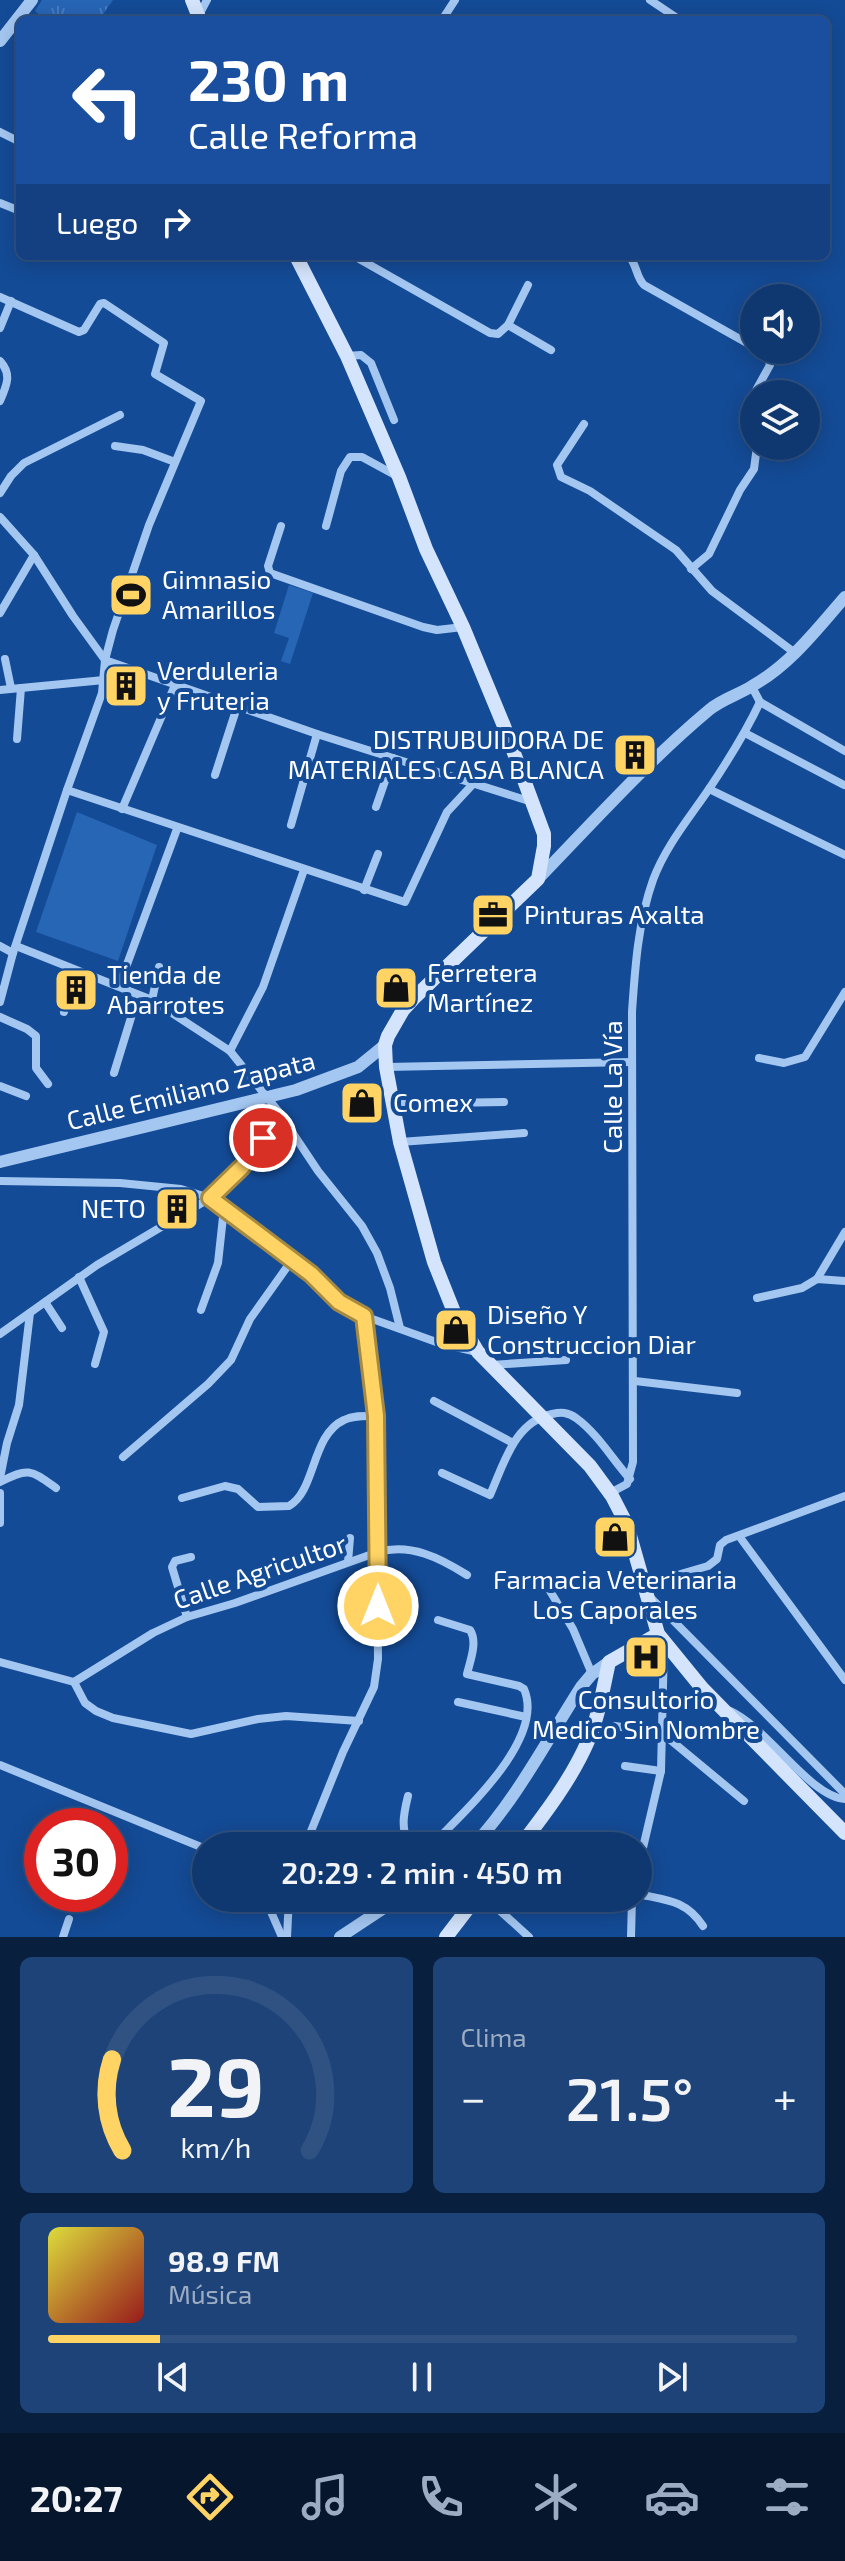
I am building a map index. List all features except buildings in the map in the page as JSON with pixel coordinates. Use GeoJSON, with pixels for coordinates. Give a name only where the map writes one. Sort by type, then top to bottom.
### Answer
{"type":"FeatureCollection","features":[{"type":"Feature","properties":{"kind":"main road"},"geometry":{"type":"LineString","coordinates":[[298,260],[347,356],[399,477],[426,549],[463,627],[544,834],[538,879],[409,1004],[385,1045],[400,1142],[434,1262],[454,1312],[478,1352],[590,1466],[610,1493],[627,1525],[661,1639],[720,1707],[845,1833]]}},
{"type":"Feature","properties":{"kind":"main road"},"geometry":{"type":"LineString","coordinates":[[531,1832],[587,1743],[600,1706],[609,1662],[661,1639]]}},
{"type":"Feature","properties":{"kind":"main road"},"geometry":{"type":"LineString","coordinates":[[446,1937],[465,1912]]}},
{"type":"Feature","properties":{"kind":"street"},"geometry":{"type":"LineString","coordinates":[[20,16],[32,0]]}},
{"type":"Feature","properties":{"kind":"street"},"geometry":{"type":"LineString","coordinates":[[650,0],[674,16]]}},
{"type":"Feature","properties":{"kind":"street"},"geometry":{"type":"LineString","coordinates":[[0,41],[16,20]]}},
{"type":"Feature","properties":{"kind":"street"},"geometry":{"type":"LineString","coordinates":[[361,260],[490,333],[498,334],[508,325],[528,285]]}},
{"type":"Feature","properties":{"kind":"street"},"geometry":{"type":"LineString","coordinates":[[632,260],[641,282],[647,288],[740,339]]}},
{"type":"Feature","properties":{"kind":"street"},"geometry":{"type":"LineString","coordinates":[[0,297],[79,332],[84,330],[100,304],[104,303],[165,344],[155,374],[201,401],[149,525],[113,630],[105,660],[102,693],[14,950],[0,1002]]}},
{"type":"Feature","properties":{"kind":"street"},"geometry":{"type":"LineString","coordinates":[[0,328],[11,301]]}},
{"type":"Feature","properties":{"kind":"street"},"geometry":{"type":"LineString","coordinates":[[508,325],[551,350]]}},
{"type":"Feature","properties":{"kind":"street"},"geometry":{"type":"LineString","coordinates":[[347,356],[361,355],[371,363],[394,420]]}},
{"type":"Feature","properties":{"kind":"street"},"geometry":{"type":"LineString","coordinates":[[0,361],[7,368],[9,377],[0,401]]}},
{"type":"Feature","properties":{"kind":"street"},"geometry":{"type":"LineString","coordinates":[[0,493],[24,463],[120,415]]}},
{"type":"Feature","properties":{"kind":"street"},"geometry":{"type":"LineString","coordinates":[[584,424],[557,465],[561,477],[590,491],[676,550],[712,591],[795,653]]}},
{"type":"Feature","properties":{"kind":"street"},"geometry":{"type":"LineString","coordinates":[[115,446],[143,450],[175,462]]}},
{"type":"Feature","properties":{"kind":"street"},"geometry":{"type":"LineString","coordinates":[[326,526],[341,471],[350,457],[362,457],[399,477]]}},
{"type":"Feature","properties":{"kind":"street"},"geometry":{"type":"LineString","coordinates":[[691,569],[709,554],[740,490],[754,469],[755,460]]}},
{"type":"Feature","properties":{"kind":"street"},"geometry":{"type":"LineString","coordinates":[[0,517],[34,555],[105,660],[317,734],[533,802]]}},
{"type":"Feature","properties":{"kind":"street"},"geometry":{"type":"LineString","coordinates":[[281,526],[268,566],[270,573],[423,627],[437,630],[463,627]]}},
{"type":"Feature","properties":{"kind":"street"},"geometry":{"type":"LineString","coordinates":[[0,613],[34,555]]}},
{"type":"Feature","properties":{"kind":"street"},"geometry":{"type":"LineString","coordinates":[[538,879],[676,739],[721,701],[752,687],[795,653],[845,597]]}},
{"type":"Feature","properties":{"kind":"street"},"geometry":{"type":"LineString","coordinates":[[5,659],[11,688]]}},
{"type":"Feature","properties":{"kind":"street"},"geometry":{"type":"LineString","coordinates":[[0,690],[104,680]]}},
{"type":"Feature","properties":{"kind":"street"},"geometry":{"type":"LineString","coordinates":[[122,809],[175,685]]}},
{"type":"Feature","properties":{"kind":"street"},"geometry":{"type":"LineString","coordinates":[[752,687],[760,702],[845,749]]}},
{"type":"Feature","properties":{"kind":"street"},"geometry":{"type":"LineString","coordinates":[[17,739],[21,688]]}},
{"type":"Feature","properties":{"kind":"street","name":"Calle La Vía"},"geometry":{"type":"LineString","coordinates":[[630,1479],[635,1381],[632,1062],[635,970],[645,910],[654,878],[671,845],[745,733],[760,702]]}},
{"type":"Feature","properties":{"kind":"street"},"geometry":{"type":"LineString","coordinates":[[215,775],[237,707]]}},
{"type":"Feature","properties":{"kind":"street"},"geometry":{"type":"LineString","coordinates":[[745,733],[844,785]]}},
{"type":"Feature","properties":{"kind":"street"},"geometry":{"type":"LineString","coordinates":[[291,825],[317,734]]}},
{"type":"Feature","properties":{"kind":"street"},"geometry":{"type":"LineString","coordinates":[[376,807],[393,758]]}},
{"type":"Feature","properties":{"kind":"street"},"geometry":{"type":"LineString","coordinates":[[67,790],[177,829],[406,902],[447,812],[473,784]]}},
{"type":"Feature","properties":{"kind":"street"},"geometry":{"type":"LineString","coordinates":[[709,789],[845,855]]}},
{"type":"Feature","properties":{"kind":"street"},"geometry":{"type":"LineString","coordinates":[[119,986],[177,829]]}},
{"type":"Feature","properties":{"kind":"street"},"geometry":{"type":"LineString","coordinates":[[364,890],[378,854]]}},
{"type":"Feature","properties":{"kind":"street"},"geometry":{"type":"LineString","coordinates":[[230,1051],[263,987],[304,870]]}},
{"type":"Feature","properties":{"kind":"street"},"geometry":{"type":"LineString","coordinates":[[0,946],[152,1000],[230,1051],[362,1226],[377,1253],[400,1328]]}},
{"type":"Feature","properties":{"kind":"street"},"geometry":{"type":"LineString","coordinates":[[152,1000],[159,967]]}},
{"type":"Feature","properties":{"kind":"street"},"geometry":{"type":"LineString","coordinates":[[64,1012],[76,971]]}},
{"type":"Feature","properties":{"kind":"street"},"geometry":{"type":"LineString","coordinates":[[759,1058],[784,1063],[805,1057],[845,992]]}},
{"type":"Feature","properties":{"kind":"street"},"geometry":{"type":"LineString","coordinates":[[114,1073],[138,995]]}},
{"type":"Feature","properties":{"kind":"street"},"geometry":{"type":"LineString","coordinates":[[0,1017],[36,1036],[36,1068],[48,1084]]}},
{"type":"Feature","properties":{"kind":"street","name":"Calle Emiliano Zapata"},"geometry":{"type":"LineString","coordinates":[[0,1162],[266,1098],[358,1067],[385,1045]]}},
{"type":"Feature","properties":{"kind":"street"},"geometry":{"type":"LineString","coordinates":[[386,1067],[632,1062]]}},
{"type":"Feature","properties":{"kind":"street"},"geometry":{"type":"LineString","coordinates":[[0,1086],[26,1096]]}},
{"type":"Feature","properties":{"kind":"street"},"geometry":{"type":"LineString","coordinates":[[392,1104],[504,1102]]}},
{"type":"Feature","properties":{"kind":"street"},"geometry":{"type":"LineString","coordinates":[[0,1334],[79,1277],[210,1198],[242,1167],[278,1111]]}},
{"type":"Feature","properties":{"kind":"street"},"geometry":{"type":"LineString","coordinates":[[400,1142],[524,1133]]}},
{"type":"Feature","properties":{"kind":"street"},"geometry":{"type":"LineString","coordinates":[[0,1181],[120,1183],[181,1189],[210,1198],[311,1274],[339,1302],[364,1316],[439,1343],[478,1352]]}},
{"type":"Feature","properties":{"kind":"street"},"geometry":{"type":"LineString","coordinates":[[201,1310],[218,1263],[224,1208]]}},
{"type":"Feature","properties":{"kind":"street"},"geometry":{"type":"LineString","coordinates":[[757,1298],[802,1288],[817,1279],[845,1232]]}},
{"type":"Feature","properties":{"kind":"street"},"geometry":{"type":"LineString","coordinates":[[123,1457],[208,1384],[231,1360],[250,1319],[292,1260]]}},
{"type":"Feature","properties":{"kind":"street"},"geometry":{"type":"LineString","coordinates":[[79,1277],[104,1332],[95,1364]]}},
{"type":"Feature","properties":{"kind":"street"},"geometry":{"type":"LineString","coordinates":[[817,1279],[845,1281]]}},
{"type":"Feature","properties":{"kind":"street"},"geometry":{"type":"LineString","coordinates":[[45,1302],[62,1328]]}},
{"type":"Feature","properties":{"kind":"street"},"geometry":{"type":"LineString","coordinates":[[0,1480],[19,1405],[30,1313]]}},
{"type":"Feature","properties":{"kind":"street"},"geometry":{"type":"LineString","coordinates":[[311,1832],[374,1687],[376,1673],[376,1416],[364,1316]]}},
{"type":"Feature","properties":{"kind":"street"},"geometry":{"type":"LineString","coordinates":[[490,1365],[566,1360]]}},
{"type":"Feature","properties":{"kind":"street"},"geometry":{"type":"LineString","coordinates":[[635,1381],[737,1393]]}},
{"type":"Feature","properties":{"kind":"street"},"geometry":{"type":"LineString","coordinates":[[434,1401],[513,1443]]}},
{"type":"Feature","properties":{"kind":"street"},"geometry":{"type":"LineString","coordinates":[[442,1473],[490,1495],[522,1429],[541,1417],[557,1413],[572,1415],[630,1479],[610,1493]]}},
{"type":"Feature","properties":{"kind":"street"},"geometry":{"type":"LineString","coordinates":[[182,1498],[225,1486],[238,1489],[258,1507],[289,1506],[302,1494],[318,1450],[338,1424],[355,1417],[376,1416]]}},
{"type":"Feature","properties":{"kind":"street"},"geometry":{"type":"LineString","coordinates":[[0,1480],[20,1471],[29,1472],[56,1488]]}},
{"type":"Feature","properties":{"kind":"street"},"geometry":{"type":"LineString","coordinates":[[0,1493],[0,1517]]}},
{"type":"Feature","properties":{"kind":"street"},"geometry":{"type":"LineString","coordinates":[[845,1496],[726,1540],[720,1545],[717,1559],[708,1566],[644,1588],[845,1797]]}},
{"type":"Feature","properties":{"kind":"street"},"geometry":{"type":"LineString","coordinates":[[739,1536],[845,1680]]}},
{"type":"Feature","properties":{"kind":"street"},"geometry":{"type":"LineString","coordinates":[[348,1562],[350,1538]]}},
{"type":"Feature","properties":{"kind":"street","name":"Calle Agricultor"},"geometry":{"type":"LineString","coordinates":[[74,1682],[153,1633],[187,1617],[378,1552],[401,1549],[422,1552],[467,1575]]}},
{"type":"Feature","properties":{"kind":"street"},"geometry":{"type":"LineString","coordinates":[[187,1617],[172,1567],[175,1561],[191,1557]]}},
{"type":"Feature","properties":{"kind":"street"},"geometry":{"type":"LineString","coordinates":[[550,1591],[573,1629],[592,1674]]}},
{"type":"Feature","properties":{"kind":"street"},"geometry":{"type":"LineString","coordinates":[[438,1620],[473,1633],[467,1674],[524,1689],[527,1698],[526,1717],[514,1752],[483,1793],[445,1832]]}},
{"type":"Feature","properties":{"kind":"street"},"geometry":{"type":"LineString","coordinates":[[647,1832],[661,1771],[661,1639]]}},
{"type":"Feature","properties":{"kind":"street"},"geometry":{"type":"LineString","coordinates":[[0,1662],[74,1682],[85,1703],[113,1718],[191,1734],[286,1716],[359,1721]]}},
{"type":"Feature","properties":{"kind":"street"},"geometry":{"type":"LineString","coordinates":[[486,1832],[581,1687],[609,1662]]}},
{"type":"Feature","properties":{"kind":"street"},"geometry":{"type":"LineString","coordinates":[[458,1702],[526,1717]]}},
{"type":"Feature","properties":{"kind":"street"},"geometry":{"type":"LineString","coordinates":[[720,1707],[743,1717],[818,1788],[831,1796],[845,1797]]}},
{"type":"Feature","properties":{"kind":"street"},"geometry":{"type":"LineString","coordinates":[[615,1726],[662,1733],[744,1801]]}},
{"type":"Feature","properties":{"kind":"street"},"geometry":{"type":"LineString","coordinates":[[0,1765],[192,1843]]}},
{"type":"Feature","properties":{"kind":"street"},"geometry":{"type":"LineString","coordinates":[[625,1766],[661,1771]]}},
{"type":"Feature","properties":{"kind":"street"},"geometry":{"type":"LineString","coordinates":[[403,1832],[402,1819],[408,1796]]}},
{"type":"Feature","properties":{"kind":"street"},"geometry":{"type":"LineString","coordinates":[[652,1898],[686,1906],[696,1914],[703,1926]]}},
{"type":"Feature","properties":{"kind":"street"},"geometry":{"type":"LineString","coordinates":[[272,1912],[284,1937]]}},
{"type":"Feature","properties":{"kind":"street"},"geometry":{"type":"LineString","coordinates":[[284,1937],[287,1912]]}},
{"type":"Feature","properties":{"kind":"street"},"geometry":{"type":"LineString","coordinates":[[340,1937],[376,1912]]}},
{"type":"Feature","properties":{"kind":"street"},"geometry":{"type":"LineString","coordinates":[[501,1912],[529,1937]]}},
{"type":"Feature","properties":{"kind":"street"},"geometry":{"type":"LineString","coordinates":[[631,1937],[632,1912]]}},
{"type":"Feature","properties":{"kind":"street"},"geometry":{"type":"LineString","coordinates":[[63,1937],[69,1919]]}},
{"type":"Feature","properties":{"kind":"green space"},"geometry":{"type":"Polygon","coordinates":[[[42,0],[113,0],[102,16],[41,16],[35,11],[42,0]]]}},
{"type":"Feature","properties":{"kind":"green space"},"geometry":{"type":"Polygon","coordinates":[[[289,585],[313,593],[290,664],[281,661],[289,638],[274,633],[289,585]]]}},
{"type":"Feature","properties":{"kind":"green space"},"geometry":{"type":"Polygon","coordinates":[[[77,812],[157,845],[118,961],[36,932],[77,812]]]}},
{"type":"Feature","properties":{"kind":"place","name":"Gimnasio Amarillos"},"geometry":{"type":"Point","coordinates":[131,595]}},
{"type":"Feature","properties":{"kind":"place","name":"Verduleria y Fruteria"},"geometry":{"type":"Point","coordinates":[126,686]}},
{"type":"Feature","properties":{"kind":"place","name":"DISTRUBUIDORA DE MATERIALES CASA BLANCA"},"geometry":{"type":"Point","coordinates":[635,755]}},
{"type":"Feature","properties":{"kind":"place","name":"Pinturas Axalta"},"geometry":{"type":"Point","coordinates":[493,915]}},
{"type":"Feature","properties":{"kind":"place","name":"Ferretera Martínez"},"geometry":{"type":"Point","coordinates":[396,988]}},
{"type":"Feature","properties":{"kind":"place","name":"Tienda de Abarrotes"},"geometry":{"type":"Point","coordinates":[76,990]}},
{"type":"Feature","properties":{"kind":"place","name":"Comex"},"geometry":{"type":"Point","coordinates":[362,1103]}},
{"type":"Feature","properties":{"kind":"place","name":"NETO"},"geometry":{"type":"Point","coordinates":[177,1209]}},
{"type":"Feature","properties":{"kind":"place","name":"Diseño Y Construccion Diar"},"geometry":{"type":"Point","coordinates":[456,1330]}},
{"type":"Feature","properties":{"kind":"place","name":"Farmacia Veterinaria Los Caporales"},"geometry":{"type":"Point","coordinates":[615,1537]}},
{"type":"Feature","properties":{"kind":"place","name":"Consultorio Medico Sin Nombre"},"geometry":{"type":"Point","coordinates":[646,1657]}},
{"type":"Feature","properties":{"kind":"route"},"geometry":{"type":"LineString","coordinates":[[263,1138],[242,1167],[210,1198],[311,1274],[339,1302],[364,1316],[376,1416],[378,1606]]}}]}
